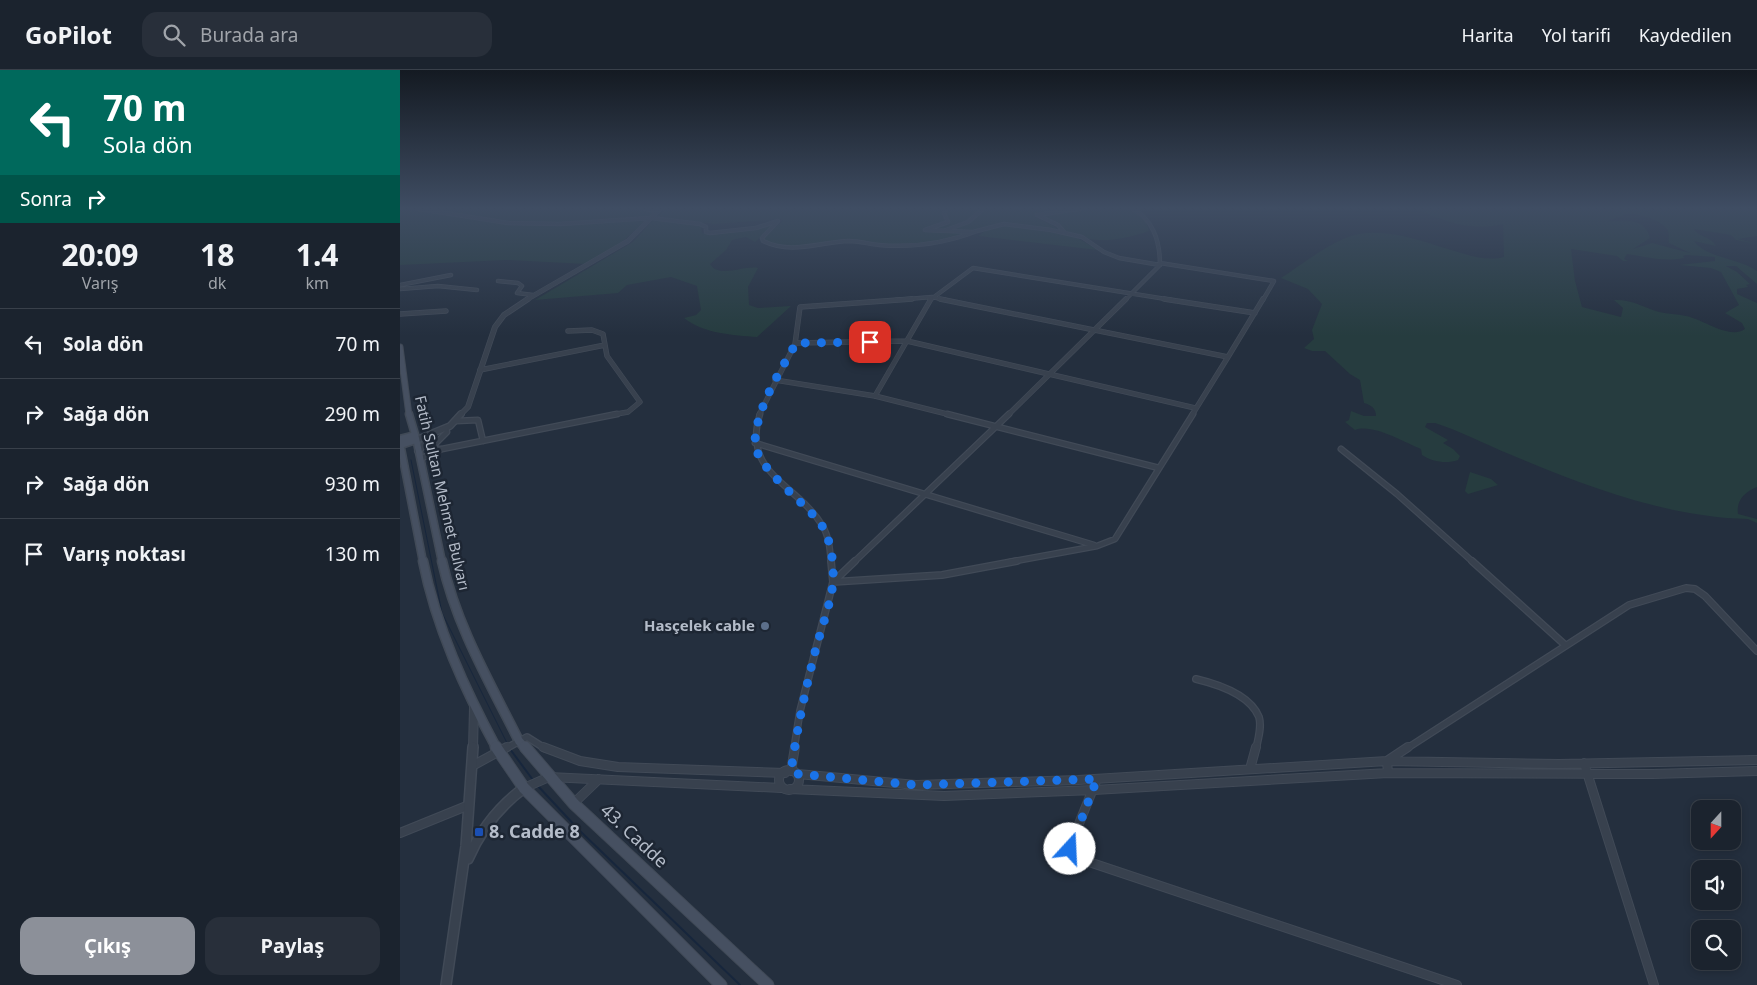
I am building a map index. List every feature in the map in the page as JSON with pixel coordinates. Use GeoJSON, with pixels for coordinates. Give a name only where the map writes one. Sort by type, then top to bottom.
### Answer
{"type":"FeatureCollection","features":[{"type":"Feature","properties":{"kind":"main road","name":"Fatih Sultan Mehmet Bulvarı"},"geometry":{"type":"LineString","coordinates":[[400,347],[409,418],[448,589],[468,640],[495,696]]}},
{"type":"Feature","properties":{"kind":"main road"},"geometry":{"type":"LineString","coordinates":[[400,442],[415,438]]}},
{"type":"Feature","properties":{"kind":"main road","name":"Fatih Sultan Mehmet Bulvarı"},"geometry":{"type":"LineString","coordinates":[[400,442],[430,598],[474,707]]}},
{"type":"Feature","properties":{"kind":"main road","name":"43. Cadde"},"geometry":{"type":"LineString","coordinates":[[495,696],[549,777],[574,804],[768,985]]}},
{"type":"Feature","properties":{"kind":"main road"},"geometry":{"type":"LineString","coordinates":[[474,707],[499,752],[524,788],[721,985]]}},
{"type":"Feature","properties":{"kind":"street"},"geometry":{"type":"LineString","coordinates":[[415,438],[446,428],[456,421],[468,407],[495,327],[504,315],[533,295],[581,270],[612,251]]}},
{"type":"Feature","properties":{"kind":"street"},"geometry":{"type":"LineString","coordinates":[[833,582],[942,575],[1097,546],[1116,540],[1274,281],[1120,258],[1102,251]]}},
{"type":"Feature","properties":{"kind":"street"},"geometry":{"type":"LineString","coordinates":[[833,582],[1133,293],[1160,264],[1158,251]]}},
{"type":"Feature","properties":{"kind":"street"},"geometry":{"type":"LineString","coordinates":[[874,396],[932,297],[968,269],[976,267],[1255,313]]}},
{"type":"Feature","properties":{"kind":"street"},"geometry":{"type":"LineString","coordinates":[[400,285],[451,276]]}},
{"type":"Feature","properties":{"kind":"street"},"geometry":{"type":"LineString","coordinates":[[498,281],[518,283],[522,286],[517,293],[533,295]]}},
{"type":"Feature","properties":{"kind":"street"},"geometry":{"type":"LineString","coordinates":[[400,289],[438,286],[477,290]]}},
{"type":"Feature","properties":{"kind":"street"},"geometry":{"type":"LineString","coordinates":[[790,789],[798,783],[792,773],[800,711],[833,582],[829,541],[821,523],[767,468],[758,454],[755,442],[759,418],[775,380],[796,343],[800,307],[932,297],[1228,357]]}},
{"type":"Feature","properties":{"kind":"street"},"geometry":{"type":"LineString","coordinates":[[400,314],[446,311]]}},
{"type":"Feature","properties":{"kind":"street"},"geometry":{"type":"LineString","coordinates":[[420,460],[442,449],[628,412],[636,407],[640,402],[607,356],[603,334],[598,331],[568,331]]}},
{"type":"Feature","properties":{"kind":"street"},"geometry":{"type":"LineString","coordinates":[[796,343],[907,341],[1195,408]]}},
{"type":"Feature","properties":{"kind":"street"},"geometry":{"type":"LineString","coordinates":[[480,370],[605,345]]}},
{"type":"Feature","properties":{"kind":"street"},"geometry":{"type":"LineString","coordinates":[[775,380],[874,396],[1159,468]]}},
{"type":"Feature","properties":{"kind":"street"},"geometry":{"type":"LineString","coordinates":[[456,421],[478,420],[483,441]]}},
{"type":"Feature","properties":{"kind":"street"},"geometry":{"type":"LineString","coordinates":[[442,449],[433,446],[447,432],[446,428]]}},
{"type":"Feature","properties":{"kind":"street"},"geometry":{"type":"LineString","coordinates":[[415,438],[446,428]]}},
{"type":"Feature","properties":{"kind":"street"},"geometry":{"type":"LineString","coordinates":[[418,451],[435,433]]}},
{"type":"Feature","properties":{"kind":"street"},"geometry":{"type":"LineString","coordinates":[[755,442],[1097,546]]}},
{"type":"Feature","properties":{"kind":"street"},"geometry":{"type":"LineString","coordinates":[[1341,449],[1397,494],[1564,644]]}},
{"type":"Feature","properties":{"kind":"street"},"geometry":{"type":"LineString","coordinates":[[1386,761],[1564,644],[1629,605],[1688,588],[1706,596],[1757,651]]}},
{"type":"Feature","properties":{"kind":"street"},"geometry":{"type":"LineString","coordinates":[[1196,678],[1229,690],[1256,713],[1260,727],[1250,769]]}},
{"type":"Feature","properties":{"kind":"street"},"geometry":{"type":"LineString","coordinates":[[446,985],[465,865],[474,765],[474,707]]}},
{"type":"Feature","properties":{"kind":"street"},"geometry":{"type":"LineString","coordinates":[[474,765],[523,739],[559,754],[604,767],[792,773],[916,785],[1097,779],[1386,761],[1584,764],[1757,760]]}},
{"type":"Feature","properties":{"kind":"street"},"geometry":{"type":"LineString","coordinates":[[1386,761],[1388,773]]}},
{"type":"Feature","properties":{"kind":"street"},"geometry":{"type":"LineString","coordinates":[[1584,764],[1654,985]]}},
{"type":"Feature","properties":{"kind":"street"},"geometry":{"type":"LineString","coordinates":[[465,865],[484,825],[502,806],[524,788],[549,777],[944,796],[1094,790],[1388,773],[1653,774],[1757,771]]}},
{"type":"Feature","properties":{"kind":"street"},"geometry":{"type":"LineString","coordinates":[[781,788],[778,780],[792,773]]}},
{"type":"Feature","properties":{"kind":"street"},"geometry":{"type":"LineString","coordinates":[[574,804],[599,779]]}},
{"type":"Feature","properties":{"kind":"street"},"geometry":{"type":"LineString","coordinates":[[1097,779],[1070,846],[1070,852],[1077,858],[1457,985]]}},
{"type":"Feature","properties":{"kind":"street"},"geometry":{"type":"LineString","coordinates":[[400,833],[470,805]]}},
{"type":"Feature","properties":{"kind":"green space"},"geometry":{"type":"Polygon","coordinates":[[[400,251],[608,251],[586,264],[506,260],[400,265],[400,251]]]}},
{"type":"Feature","properties":{"kind":"green space"},"geometry":{"type":"Polygon","coordinates":[[[618,251],[725,251],[710,264],[719,271],[758,268],[748,287],[749,305],[758,308],[791,306],[757,337],[710,331],[684,318],[696,315],[701,310],[697,286],[671,277],[627,285],[618,293],[535,300],[618,251]]]}},
{"type":"Feature","properties":{"kind":"green space"},"geometry":{"type":"Polygon","coordinates":[[[1321,251],[1454,251],[1490,259],[1504,257],[1504,251],[1571,251],[1575,281],[1582,307],[1621,317],[1623,308],[1614,300],[1626,301],[1659,312],[1683,315],[1731,332],[1739,332],[1745,329],[1742,323],[1725,313],[1739,305],[1721,272],[1711,268],[1679,265],[1715,261],[1715,257],[1686,255],[1683,256],[1684,258],[1662,259],[1627,254],[1624,259],[1628,261],[1623,261],[1617,256],[1582,251],[1681,251],[1690,253],[1685,251],[1705,251],[1741,263],[1757,271],[1757,284],[1736,266],[1726,266],[1737,272],[1750,284],[1746,285],[1748,287],[1737,289],[1737,294],[1757,303],[1757,487],[1742,497],[1738,505],[1738,514],[1757,519],[1757,523],[1748,519],[1686,512],[1626,498],[1567,477],[1435,423],[1427,423],[1425,427],[1448,440],[1443,443],[1460,456],[1458,460],[1435,461],[1422,455],[1421,449],[1397,438],[1370,429],[1355,430],[1345,422],[1349,420],[1351,411],[1364,416],[1376,416],[1375,411],[1371,406],[1364,403],[1360,380],[1350,374],[1325,351],[1312,351],[1304,348],[1314,339],[1312,330],[1322,304],[1308,289],[1281,278],[1321,251]]]}},
{"type":"Feature","properties":{"kind":"green space"},"geometry":{"type":"Polygon","coordinates":[[[1470,472],[1491,479],[1498,485],[1468,494],[1465,491],[1470,472]]]}},
{"type":"Feature","properties":{"kind":"waterway"},"geometry":{"type":"LineString","coordinates":[[411,460],[442,613],[507,743]]}},
{"type":"Feature","properties":{"kind":"waterway"},"geometry":{"type":"LineString","coordinates":[[510,749],[533,780]]}},
{"type":"Feature","properties":{"kind":"waterway"},"geometry":{"type":"LineString","coordinates":[[537,785],[579,830],[740,985]]}},
{"type":"Feature","properties":{"kind":"place","name":"Hasçelek cable"},"geometry":{"type":"Point","coordinates":[765,626]}},
{"type":"Feature","properties":{"kind":"place","name":"8. Cadde 8"},"geometry":{"type":"Point","coordinates":[479,832]}},
{"type":"Feature","properties":{"kind":"route"},"geometry":{"type":"LineString","coordinates":[[870,342],[796,343],[775,380],[759,418],[755,442],[758,454],[767,468],[821,523],[829,541],[833,582],[800,711],[791,771],[798,774],[916,785],[1097,779],[1070,849]]}}]}
